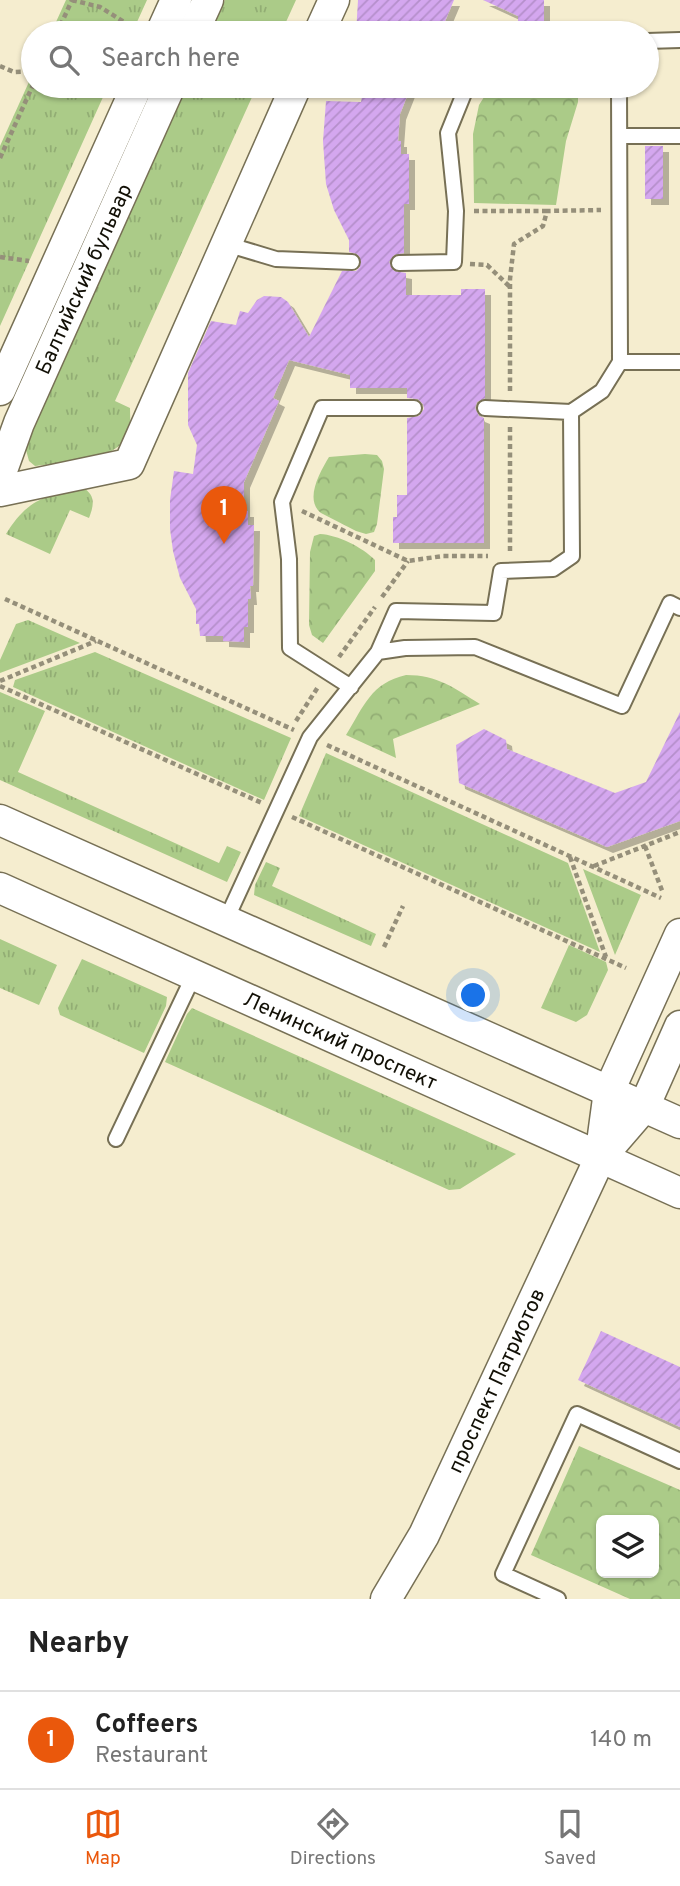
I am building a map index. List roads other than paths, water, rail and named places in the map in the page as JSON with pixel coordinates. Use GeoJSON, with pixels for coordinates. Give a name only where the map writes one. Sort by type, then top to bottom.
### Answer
{"type":"FeatureCollection","features":[{"type":"Feature","properties":{"kind":"street"},"geometry":{"type":"LineString","coordinates":[[158,21],[176,0]]}},
{"type":"Feature","properties":{"kind":"street"},"geometry":{"type":"LineString","coordinates":[[198,21],[208,0]]}},
{"type":"Feature","properties":{"kind":"street"},"geometry":{"type":"LineString","coordinates":[[324,21],[334,0]]}},
{"type":"Feature","properties":{"kind":"street","name":"Балтийский бульвар"},"geometry":{"type":"LineString","coordinates":[[0,390],[132,98]]}},
{"type":"Feature","properties":{"kind":"street","name":"Балтийский бульвар"},"geometry":{"type":"LineString","coordinates":[[0,476],[19,423],[165,98]]}},
{"type":"Feature","properties":{"kind":"street"},"geometry":{"type":"LineString","coordinates":[[0,491],[128,464],[291,98]]}},
{"type":"Feature","properties":{"kind":"street"},"geometry":{"type":"LineString","coordinates":[[0,820],[680,1123]]}},
{"type":"Feature","properties":{"kind":"street","name":"Ленинский проспект"},"geometry":{"type":"LineString","coordinates":[[0,888],[680,1193]]}},
{"type":"Feature","properties":{"kind":"street","name":"проспект Патриотов"},"geometry":{"type":"LineString","coordinates":[[600,1158],[609,1091],[680,934]]}},
{"type":"Feature","properties":{"kind":"street","name":"проспект Патриотов"},"geometry":{"type":"LineString","coordinates":[[386,1599],[424,1535],[600,1158],[644,1107],[680,1026]]}},
{"type":"Feature","properties":{"kind":"lane"},"geometry":{"type":"LineString","coordinates":[[659,41],[680,40]]}},
{"type":"Feature","properties":{"kind":"lane"},"geometry":{"type":"LineString","coordinates":[[399,263],[454,262],[456,211],[448,133],[462,98]]}},
{"type":"Feature","properties":{"kind":"lane"},"geometry":{"type":"LineString","coordinates":[[485,408],[571,412],[601,391],[620,362],[620,98]]}},
{"type":"Feature","properties":{"kind":"lane"},"geometry":{"type":"LineString","coordinates":[[620,136],[680,136]]}},
{"type":"Feature","properties":{"kind":"lane"},"geometry":{"type":"LineString","coordinates":[[226,244],[276,259],[352,262]]}},
{"type":"Feature","properties":{"kind":"lane"},"geometry":{"type":"LineString","coordinates":[[620,362],[680,362]]}},
{"type":"Feature","properties":{"kind":"lane"},"geometry":{"type":"LineString","coordinates":[[351,687],[290,649],[289,559],[282,502],[322,408],[414,408]]}},
{"type":"Feature","properties":{"kind":"lane"},"geometry":{"type":"LineString","coordinates":[[226,920],[310,737],[378,652],[396,611],[495,613],[501,571],[553,569],[572,556],[571,412]]}},
{"type":"Feature","properties":{"kind":"lane"},"geometry":{"type":"LineString","coordinates":[[378,652],[405,648],[475,647],[622,706],[670,603],[680,608]]}},
{"type":"Feature","properties":{"kind":"lane"},"geometry":{"type":"LineString","coordinates":[[117,1139],[194,975]]}},
{"type":"Feature","properties":{"kind":"lane"},"geometry":{"type":"LineString","coordinates":[[558,1599],[503,1574],[577,1414],[680,1461]]}},
{"type":"Feature","properties":{"kind":"place","name":"Coffeers"},"geometry":{"type":"Point","coordinates":[224,544]}}]}
